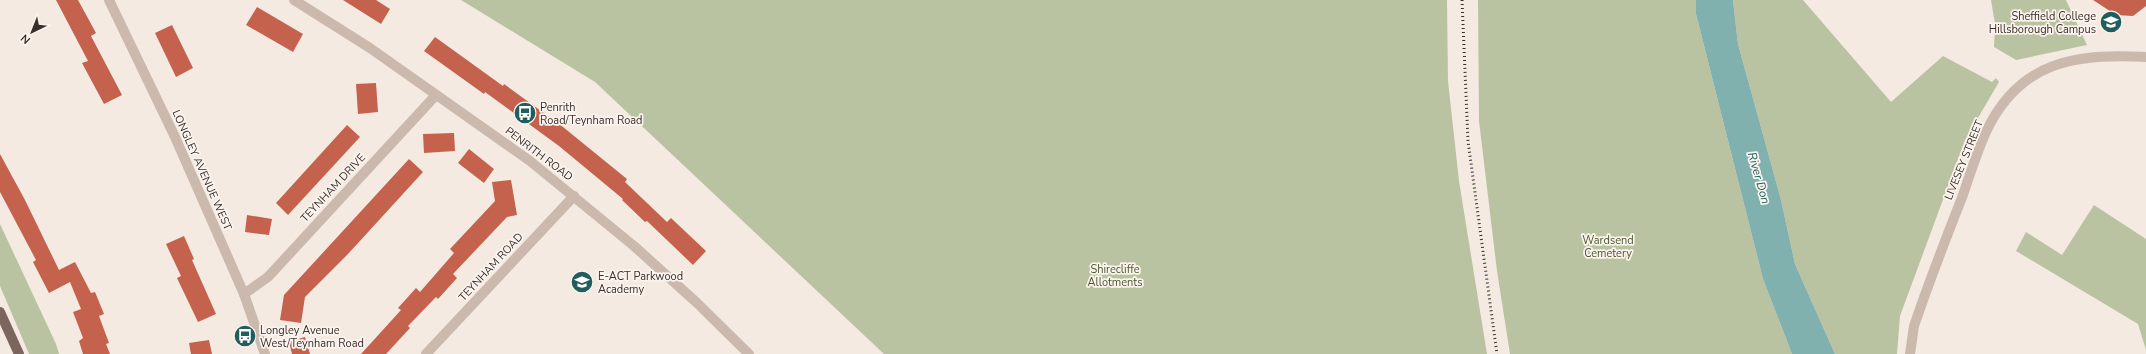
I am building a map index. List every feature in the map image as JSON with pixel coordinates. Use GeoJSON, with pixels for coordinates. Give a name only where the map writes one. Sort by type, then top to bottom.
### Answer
{"type":"FeatureCollection","features":[{"type":"Feature","properties":{"kind":"main road"},"geometry":{"type":"LineString","coordinates":[[0,312],[19,354]]}},
{"type":"Feature","properties":{"kind":"street","name":"LONGLEY AVENUE WEST"},"geometry":{"type":"LineString","coordinates":[[109,0],[175,137],[244,294],[265,354]]}},
{"type":"Feature","properties":{"kind":"street","name":"PENRITH ROAD"},"geometry":{"type":"LineString","coordinates":[[294,0],[370,48],[530,161],[574,196],[696,302],[749,354]]}},
{"type":"Feature","properties":{"kind":"street","name":"LIVESEY STREET"},"geometry":{"type":"LineString","coordinates":[[1910,354],[1914,326],[1986,133],[2004,103],[2025,82],[2048,68],[2060,63],[2098,56],[2146,57]]}},
{"type":"Feature","properties":{"kind":"street","name":"TEYNHAM DRIVE"},"geometry":{"type":"LineString","coordinates":[[244,294],[268,277],[436,94]]}},
{"type":"Feature","properties":{"kind":"street","name":"TEYNHAM ROAD"},"geometry":{"type":"LineString","coordinates":[[426,354],[574,196]]}},
{"type":"Feature","properties":{"kind":"green space","name":"Shirecliffe Allotments"},"geometry":{"type":"Polygon","coordinates":[[[461,0],[1447,0],[1448,81],[1459,181],[1487,354],[884,354],[595,82],[461,0]]]}},
{"type":"Feature","properties":{"kind":"green space","name":"Wardsend Cemetery"},"geometry":{"type":"Polygon","coordinates":[[[1478,0],[1696,0],[1696,14],[1763,279],[1792,354],[1510,354],[1497,271],[1479,121],[1478,0]]]}},
{"type":"Feature","properties":{"kind":"green space"},"geometry":{"type":"Polygon","coordinates":[[[1733,0],[1803,0],[1891,102],[1943,56],[1992,82],[1996,78],[1999,82],[1965,140],[1900,316],[1897,354],[1835,354],[1795,264],[1781,200],[1738,44],[1733,0]]]}},
{"type":"Feature","properties":{"kind":"green space"},"geometry":{"type":"Polygon","coordinates":[[[1991,0],[2066,0],[2087,45],[2016,60],[1994,47],[1995,24],[1991,0]]]}},
{"type":"Feature","properties":{"kind":"green space"},"geometry":{"type":"Polygon","coordinates":[[[2094,205],[2146,239],[2146,350],[2138,324],[2016,251],[2026,232],[2062,255],[2094,205]]]}},
{"type":"Feature","properties":{"kind":"green space"},"geometry":{"type":"Polygon","coordinates":[[[0,224],[56,344],[59,354],[29,354],[0,286],[0,224]]]}},
{"type":"Feature","properties":{"kind":"water","name":"River Don"},"geometry":{"type":"Polygon","coordinates":[[[1696,0],[1733,0],[1738,44],[1781,200],[1795,264],[1835,354],[1792,354],[1763,279],[1696,14],[1696,0]]]}},
{"type":"Feature","properties":{"kind":"building"},"geometry":{"type":"Polygon","coordinates":[[[56,0],[78,0],[96,33],[91,36],[122,95],[104,104],[82,63],[88,61],[56,0]]]}},
{"type":"Feature","properties":{"kind":"building"},"geometry":{"type":"Polygon","coordinates":[[[343,0],[376,0],[390,9],[381,24],[343,0]]]}},
{"type":"Feature","properties":{"kind":"building"},"geometry":{"type":"Polygon","coordinates":[[[2093,0],[2146,0],[2146,6],[2133,16],[2116,15],[2093,0]]]}},
{"type":"Feature","properties":{"kind":"building"},"geometry":{"type":"Polygon","coordinates":[[[257,7],[303,34],[293,52],[246,25],[257,7]]]}},
{"type":"Feature","properties":{"kind":"building"},"geometry":{"type":"Polygon","coordinates":[[[172,25],[193,68],[176,77],[155,33],[172,25]]]}},
{"type":"Feature","properties":{"kind":"building"},"geometry":{"type":"Polygon","coordinates":[[[435,37],[503,86],[504,84],[563,127],[627,179],[625,182],[667,222],[671,218],[706,251],[693,265],[647,221],[645,222],[622,200],[623,199],[559,146],[485,92],[484,94],[424,51],[435,37]]]}},
{"type":"Feature","properties":{"kind":"building"},"geometry":{"type":"Polygon","coordinates":[[[376,83],[378,112],[358,114],[356,84],[376,83]]]}},
{"type":"Feature","properties":{"kind":"building"},"geometry":{"type":"Polygon","coordinates":[[[347,125],[360,137],[288,215],[276,203],[347,125]]]}},
{"type":"Feature","properties":{"kind":"building"},"geometry":{"type":"Polygon","coordinates":[[[454,133],[455,151],[424,153],[423,134],[454,133]]]}},
{"type":"Feature","properties":{"kind":"building"},"geometry":{"type":"Polygon","coordinates":[[[469,149],[494,169],[484,183],[458,163],[469,149]]]}},
{"type":"Feature","properties":{"kind":"building"},"geometry":{"type":"Polygon","coordinates":[[[0,154],[25,200],[59,270],[75,262],[91,293],[95,292],[104,314],[99,316],[109,343],[106,344],[110,354],[83,354],[79,341],[83,338],[73,312],[81,309],[70,282],[49,293],[33,262],[36,260],[0,192],[0,154]]]}},
{"type":"Feature","properties":{"kind":"building"},"geometry":{"type":"Polygon","coordinates":[[[409,159],[423,172],[348,254],[305,297],[301,323],[280,320],[284,295],[409,159]]]}},
{"type":"Feature","properties":{"kind":"building"},"geometry":{"type":"Polygon","coordinates":[[[511,180],[517,215],[507,217],[453,274],[457,278],[438,299],[436,297],[408,326],[410,328],[386,354],[361,354],[401,310],[398,308],[416,288],[420,292],[454,253],[450,249],[495,201],[492,182],[511,180]]]}},
{"type":"Feature","properties":{"kind":"building"},"geometry":{"type":"Polygon","coordinates":[[[247,215],[272,219],[269,235],[245,232],[247,215]]]}},
{"type":"Feature","properties":{"kind":"building"},"geometry":{"type":"Polygon","coordinates":[[[184,236],[194,259],[192,260],[216,314],[198,322],[177,278],[181,276],[166,244],[184,236]]]}},
{"type":"Feature","properties":{"kind":"building"},"geometry":{"type":"Polygon","coordinates":[[[305,337],[310,354],[292,354],[289,342],[305,337]]]}},
{"type":"Feature","properties":{"kind":"building"},"geometry":{"type":"Polygon","coordinates":[[[209,340],[212,354],[191,354],[189,343],[209,340]]]}},
{"type":"Feature","properties":{"kind":"railway"},"geometry":{"type":"LineString","coordinates":[[1462,0],[1468,141],[1497,354]]}},
{"type":"Feature","properties":{"kind":"place","name":"Sheffield College Hillsborough Campus"},"geometry":{"type":"Point","coordinates":[2111,22]}},
{"type":"Feature","properties":{"kind":"place","name":"Penrith Road/Teynham Road"},"geometry":{"type":"Point","coordinates":[525,113]}},
{"type":"Feature","properties":{"kind":"place","name":"E-ACT Parkwood Academy"},"geometry":{"type":"Point","coordinates":[582,282]}},
{"type":"Feature","properties":{"kind":"place","name":"Longley Avenue West/Teynham Road"},"geometry":{"type":"Point","coordinates":[245,336]}}]}
